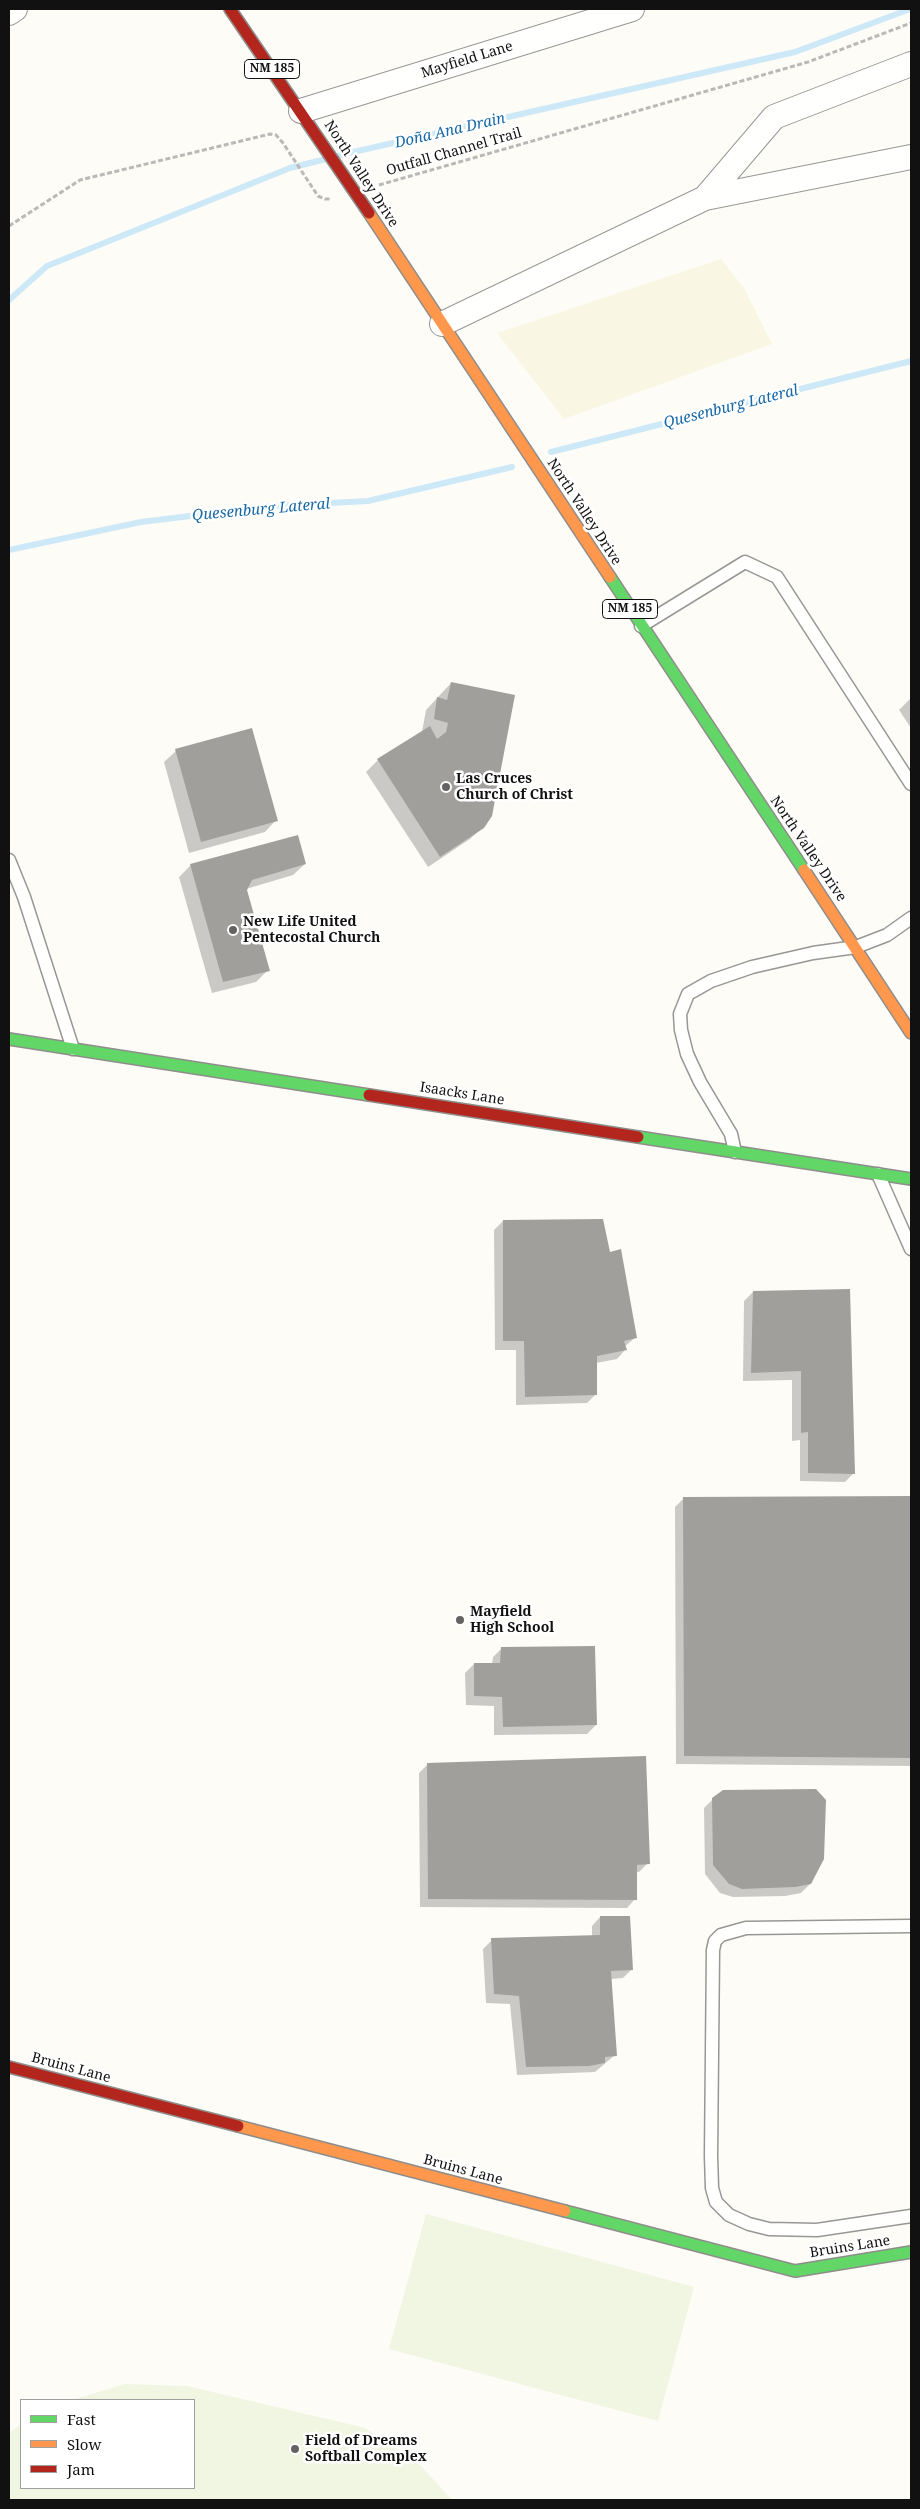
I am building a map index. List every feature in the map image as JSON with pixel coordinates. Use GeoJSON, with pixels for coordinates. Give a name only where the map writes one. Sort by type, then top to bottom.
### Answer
{"type":"FeatureCollection","features":[{"type":"Feature","properties":{"kind":"street"},"geometry":{"type":"LineString","coordinates":[[9,13],[15,9]]}},
{"type":"Feature","properties":{"kind":"street","name":"North Valley Drive"},"geometry":{"type":"LineString","coordinates":[[230,9],[308,120],[641,626],[856,947],[911,1033]]}},
{"type":"Feature","properties":{"kind":"street","name":"Mayfield Lane"},"geometry":{"type":"LineString","coordinates":[[308,120],[632,9]]}},
{"type":"Feature","properties":{"kind":"street"},"geometry":{"type":"LineString","coordinates":[[705,198],[774,117],[911,64]]}},
{"type":"Feature","properties":{"kind":"street"},"geometry":{"type":"LineString","coordinates":[[442,324],[705,198],[911,156]]}},
{"type":"Feature","properties":{"kind":"street","name":"Isaacks Lane"},"geometry":{"type":"LineString","coordinates":[[9,1039],[911,1179]]}},
{"type":"Feature","properties":{"kind":"street","name":"Bruins Lane"},"geometry":{"type":"LineString","coordinates":[[9,2068],[795,2271],[911,2252]]}},
{"type":"Feature","properties":{"kind":"lane"},"geometry":{"type":"LineString","coordinates":[[641,626],[745,562],[776,578],[911,784]]}},
{"type":"Feature","properties":{"kind":"lane"},"geometry":{"type":"LineString","coordinates":[[9,860],[24,897],[74,1049]]}},
{"type":"Feature","properties":{"kind":"lane"},"geometry":{"type":"LineString","coordinates":[[736,1152],[732,1134],[700,1082],[687,1054],[681,1030],[680,1014],[688,994],[711,981],[752,967],[813,953],[856,947],[887,935],[911,918]]}},
{"type":"Feature","properties":{"kind":"lane"},"geometry":{"type":"LineString","coordinates":[[878,1174],[911,1249]]}},
{"type":"Feature","properties":{"kind":"lane"},"geometry":{"type":"LineString","coordinates":[[911,1926],[746,1928],[722,1935],[716,1942],[713,1950],[712,2188],[716,2202],[729,2215],[749,2224],[768,2229],[817,2230],[911,2216]]}},
{"type":"Feature","properties":{"kind":"path","name":"Outfall Channel Trail"},"geometry":{"type":"LineString","coordinates":[[9,226],[80,180],[264,134],[280,138],[315,193],[321,198],[330,200],[353,188],[808,62],[911,23]]}},
{"type":"Feature","properties":{"kind":"shaded area"},"geometry":{"type":"Polygon","coordinates":[[[721,259],[744,288],[772,344],[564,419],[497,333],[721,259]]]}},
{"type":"Feature","properties":{"kind":"green space"},"geometry":{"type":"Polygon","coordinates":[[[426,2214],[694,2287],[658,2421],[389,2349],[426,2214]]]}},
{"type":"Feature","properties":{"kind":"green space","name":"Field of Dreams Softball Complex"},"geometry":{"type":"Polygon","coordinates":[[[125,2384],[187,2386],[365,2428],[420,2465],[452,2500],[9,2500],[9,2433],[20,2425],[20,2489],[195,2489],[195,2399],[75,2399],[125,2384]]]}},
{"type":"Feature","properties":{"kind":"building","name":"Las Cruces Church of Christ"},"geometry":{"type":"Polygon","coordinates":[[[451,682],[515,695],[492,816],[484,828],[440,857],[377,759],[430,726],[437,739],[446,732],[448,723],[434,719],[437,697],[447,700],[451,682]]]}},
{"type":"Feature","properties":{"kind":"building"},"geometry":{"type":"Polygon","coordinates":[[[252,728],[278,821],[201,842],[175,749],[252,728]]]}},
{"type":"Feature","properties":{"kind":"building","name":"New Life United Pentecostal Church"},"geometry":{"type":"Polygon","coordinates":[[[298,835],[306,864],[252,880],[247,890],[270,971],[223,982],[190,864],[298,835]]]}},
{"type":"Feature","properties":{"kind":"building"},"geometry":{"type":"Polygon","coordinates":[[[603,1219],[610,1252],[621,1249],[637,1338],[624,1341],[627,1350],[597,1356],[597,1395],[525,1397],[524,1341],[503,1341],[503,1220],[603,1219]]]}},
{"type":"Feature","properties":{"kind":"building"},"geometry":{"type":"Polygon","coordinates":[[[850,1289],[855,1474],[808,1473],[808,1432],[801,1433],[801,1371],[751,1373],[753,1291],[850,1289]]]}},
{"type":"Feature","properties":{"kind":"building"},"geometry":{"type":"Polygon","coordinates":[[[911,1496],[911,1758],[684,1756],[683,1497],[911,1496]]]}},
{"type":"Feature","properties":{"kind":"building"},"geometry":{"type":"Polygon","coordinates":[[[595,1646],[597,1725],[503,1727],[502,1697],[474,1696],[474,1663],[500,1663],[501,1647],[595,1646]]]}},
{"type":"Feature","properties":{"kind":"building"},"geometry":{"type":"Polygon","coordinates":[[[646,1756],[650,1864],[637,1865],[637,1900],[428,1899],[427,1763],[646,1756]]]}},
{"type":"Feature","properties":{"kind":"building"},"geometry":{"type":"Polygon","coordinates":[[[816,1789],[826,1800],[824,1859],[811,1884],[795,1887],[742,1889],[729,1884],[713,1865],[712,1798],[723,1790],[816,1789]]]}},
{"type":"Feature","properties":{"kind":"building"},"geometry":{"type":"Polygon","coordinates":[[[600,1916],[630,1916],[633,1970],[611,1971],[617,2056],[605,2057],[605,2063],[589,2066],[526,2067],[519,1996],[494,1994],[491,1938],[600,1935],[600,1916]]]}},
{"type":"Feature","properties":{"kind":"waterway","name":"Doña Ana Drain"},"geometry":{"type":"LineString","coordinates":[[340,155],[795,52],[910,9]]}},
{"type":"Feature","properties":{"kind":"waterway","name":"Doña Ana Drain"},"geometry":{"type":"LineString","coordinates":[[9,300],[47,266],[290,168],[326,159]]}},
{"type":"Feature","properties":{"kind":"waterway","name":"Quesenburg Lateral"},"geometry":{"type":"LineString","coordinates":[[551,452],[911,361]]}},
{"type":"Feature","properties":{"kind":"waterway","name":"Quesenburg Lateral"},"geometry":{"type":"LineString","coordinates":[[9,550],[141,522],[272,506],[368,501],[512,467]]}},
{"type":"Feature","properties":{"kind":"traffic: fast"},"geometry":{"type":"LineString","coordinates":[[610,577],[804,870]]}},
{"type":"Feature","properties":{"kind":"traffic: fast"},"geometry":{"type":"LineString","coordinates":[[9,1039],[369,1095]]}},
{"type":"Feature","properties":{"kind":"traffic: fast"},"geometry":{"type":"LineString","coordinates":[[638,1137],[911,1179]]}},
{"type":"Feature","properties":{"kind":"traffic: fast"},"geometry":{"type":"LineString","coordinates":[[565,2211],[795,2271],[911,2252]]}},
{"type":"Feature","properties":{"kind":"traffic: slow"},"geometry":{"type":"LineString","coordinates":[[369,213],[610,577]]}},
{"type":"Feature","properties":{"kind":"traffic: slow"},"geometry":{"type":"LineString","coordinates":[[804,870],[911,1033]]}},
{"type":"Feature","properties":{"kind":"traffic: slow"},"geometry":{"type":"LineString","coordinates":[[238,2126],[565,2211]]}},
{"type":"Feature","properties":{"kind":"traffic: jam"},"geometry":{"type":"LineString","coordinates":[[230,9],[369,213]]}},
{"type":"Feature","properties":{"kind":"traffic: jam"},"geometry":{"type":"LineString","coordinates":[[369,1095],[638,1137]]}},
{"type":"Feature","properties":{"kind":"traffic: jam"},"geometry":{"type":"LineString","coordinates":[[9,2067],[238,2126]]}},
{"type":"Feature","properties":{"kind":"place","name":"Las Cruces Church of Christ"},"geometry":{"type":"Point","coordinates":[446,787]}},
{"type":"Feature","properties":{"kind":"place","name":"New Life United Pentecostal Church"},"geometry":{"type":"Point","coordinates":[233,930]}},
{"type":"Feature","properties":{"kind":"place","name":"Mayfield High School"},"geometry":{"type":"Point","coordinates":[460,1620]}},
{"type":"Feature","properties":{"kind":"place","name":"Field of Dreams Softball Complex"},"geometry":{"type":"Point","coordinates":[295,2449]}}]}
